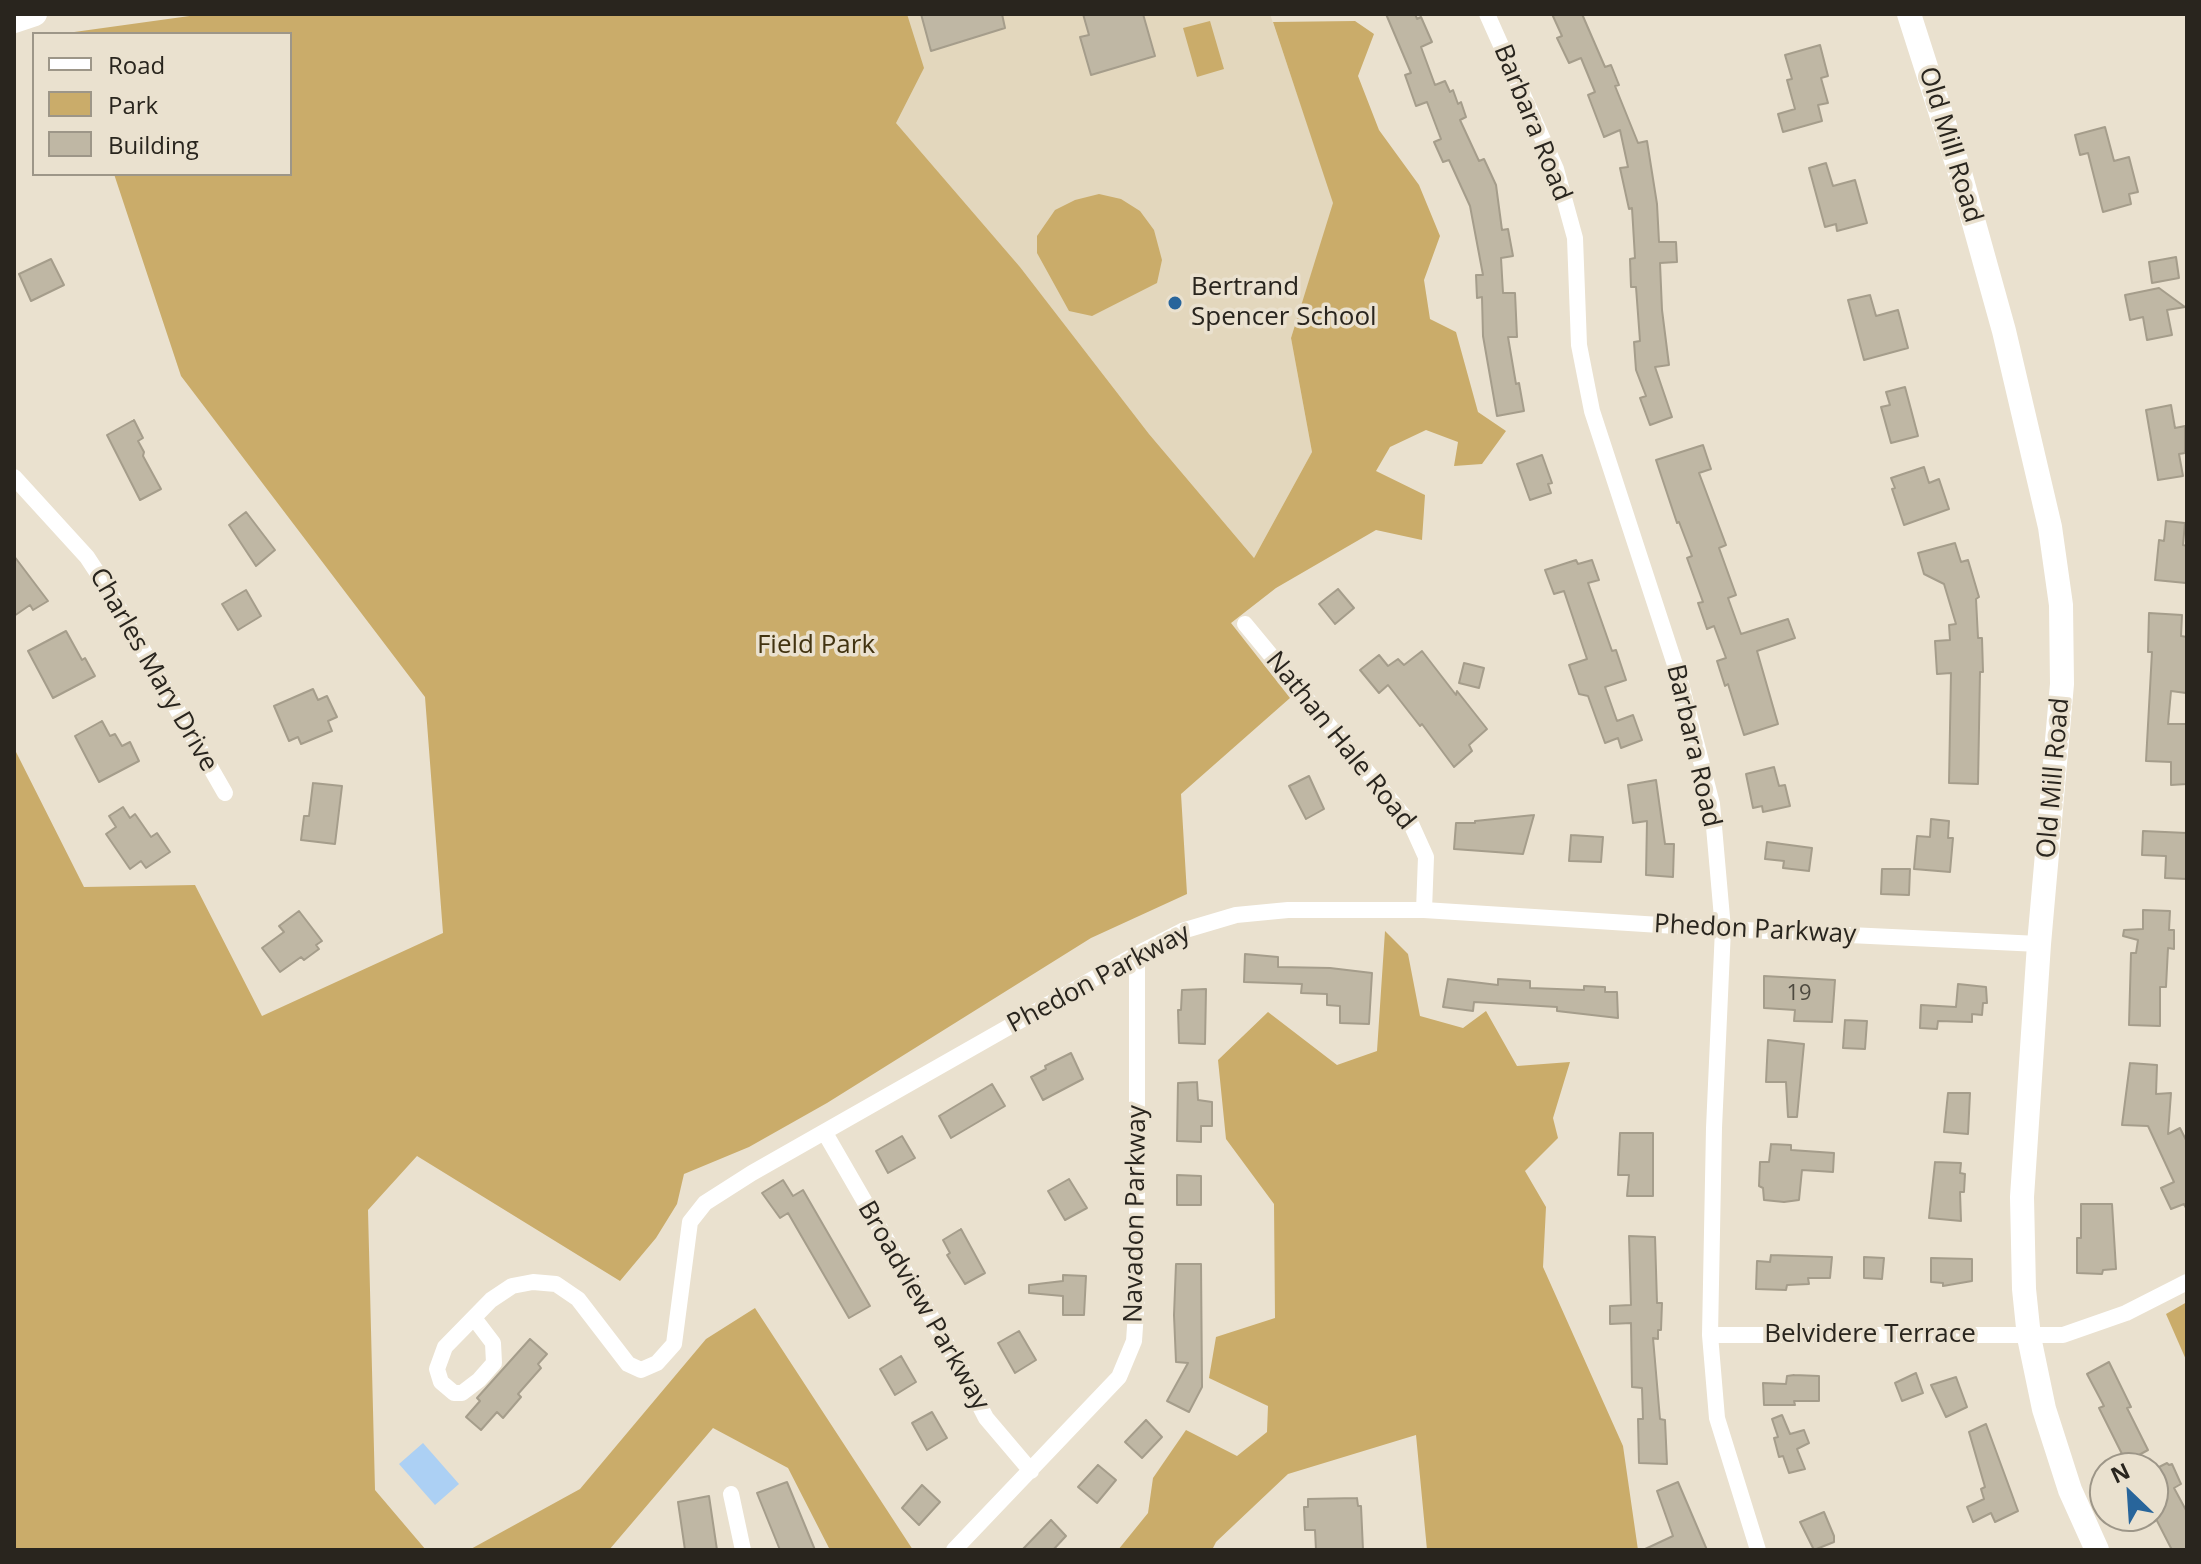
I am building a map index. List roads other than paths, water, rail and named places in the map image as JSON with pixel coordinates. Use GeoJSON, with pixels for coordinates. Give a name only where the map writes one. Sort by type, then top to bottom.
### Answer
{"type":"FeatureCollection","features":[{"type":"Feature","properties":{"kind":"street"},"geometry":{"type":"LineString","coordinates":[[14,21],[35,14]]}},
{"type":"Feature","properties":{"kind":"street","name":"Barbara Road"},"geometry":{"type":"LineString","coordinates":[[1487,14],[1556,169],[1575,238],[1579,345],[1592,411],[1680,680],[1712,804],[1723,929],[1714,1128],[1710,1335],[1717,1418],[1758,1550]]}},
{"type":"Feature","properties":{"kind":"street","name":"Old Mill Road"},"geometry":{"type":"LineString","coordinates":[[1909,14],[1960,173],[2004,331],[2044,499],[2061,605],[2062,684],[2039,944],[2022,1197],[2029,1337],[2044,1409],[2065,1476],[2097,1550]]}},
{"type":"Feature","properties":{"kind":"street","name":"Charles Mary Drive"},"geometry":{"type":"LineString","coordinates":[[14,477],[87,557],[225,793]]}},
{"type":"Feature","properties":{"kind":"street","name":"Nathan Hale Road"},"geometry":{"type":"LineString","coordinates":[[1245,624],[1412,826],[1426,857],[1424,910]]}},
{"type":"Feature","properties":{"kind":"street","name":"Phedon Parkway"},"geometry":{"type":"LineString","coordinates":[[474,1318],[491,1300],[512,1286],[533,1282],[556,1284],[578,1299],[628,1364],[641,1370],[657,1363],[674,1344],[690,1222],[705,1203],[752,1173],[1137,954],[1182,931],[1236,915],[1288,910],[1424,910],[1723,929],[2039,944]]}},
{"type":"Feature","properties":{"kind":"street","name":"Navadon Parkway"},"geometry":{"type":"LineString","coordinates":[[954,1550],[1119,1377],[1134,1341],[1137,1298],[1137,954]]}},
{"type":"Feature","properties":{"kind":"street","name":"Broadview Parkway"},"geometry":{"type":"LineString","coordinates":[[825,1133],[959,1365],[986,1418],[1031,1471]]}},
{"type":"Feature","properties":{"kind":"street","name":"Belvidere Terrace"},"geometry":{"type":"LineString","coordinates":[[1710,1335],[2063,1335],[2126,1313],[2187,1282]]}},
{"type":"Feature","properties":{"kind":"street"},"geometry":{"type":"LineString","coordinates":[[731,1494],[743,1550]]}},
{"type":"Feature","properties":{"kind":"water"},"geometry":{"type":"Polygon","coordinates":[[[423,1443],[459,1484],[435,1505],[399,1464],[423,1443]]]}},
{"type":"Feature","properties":{"kind":"place","name":"Bertrand Spencer School"},"geometry":{"type":"Point","coordinates":[1175,303]}},
{"type":"Feature","properties":{"kind":"park label","name":"Field Park"},"geometry":{"type":"Point","coordinates":[816,646]}}]}
